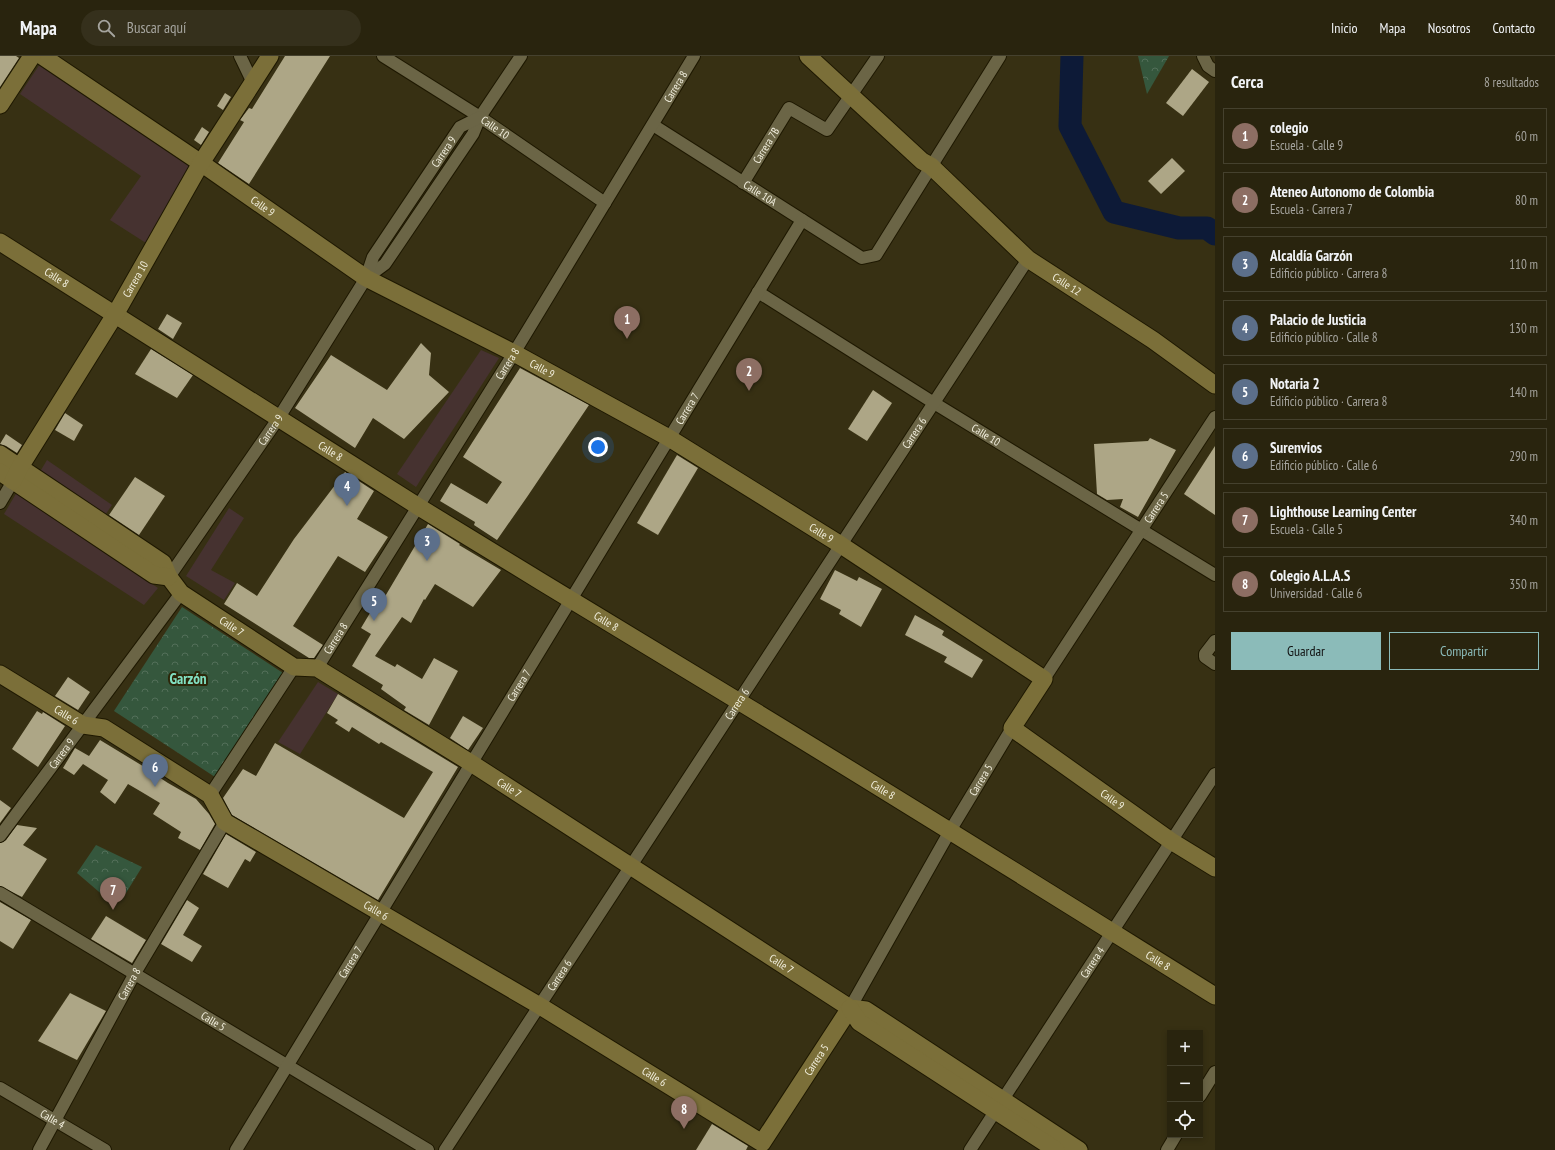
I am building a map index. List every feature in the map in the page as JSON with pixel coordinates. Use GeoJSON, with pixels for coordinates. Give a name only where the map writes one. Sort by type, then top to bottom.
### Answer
{"type":"FeatureCollection","features":[{"type":"Feature","properties":{"kind":"main road"},"geometry":{"type":"LineString","coordinates":[[0,104],[32,56]]}},
{"type":"Feature","properties":{"kind":"main road","name":"Calle 9"},"geometry":{"type":"LineString","coordinates":[[42,56],[201,163],[366,278],[514,353],[669,438],[841,544],[1044,679]]}},
{"type":"Feature","properties":{"kind":"main road","name":"Carrera 10"},"geometry":{"type":"LineString","coordinates":[[11,474],[116,314],[201,163],[270,56]]}},
{"type":"Feature","properties":{"kind":"main road","name":"Calle 12"},"geometry":{"type":"LineString","coordinates":[[808,56],[854,92],[927,155],[931,166],[1028,259],[1153,340],[1215,385]]}},
{"type":"Feature","properties":{"kind":"main road","name":"Calle 12"},"geometry":{"type":"LineString","coordinates":[[823,56],[854,92]]}},
{"type":"Feature","properties":{"kind":"main road","name":"Calle 8"},"geometry":{"type":"LineString","coordinates":[[0,242],[116,314],[278,419],[418,506],[950,831],[1215,996]]}},
{"type":"Feature","properties":{"kind":"main road"},"geometry":{"type":"LineString","coordinates":[[0,454],[11,474],[154,575],[169,577]]}},
{"type":"Feature","properties":{"kind":"main road","name":"Calle 7"},"geometry":{"type":"LineString","coordinates":[[169,577],[181,593],[294,667],[317,668],[471,763],[850,1008],[859,1022],[999,1105],[1079,1150]]}},
{"type":"Feature","properties":{"kind":"main road","name":"Calle 6"},"geometry":{"type":"LineString","coordinates":[[0,674],[83,725],[104,728],[210,795],[225,822],[540,1006],[760,1147]]}},
{"type":"Feature","properties":{"kind":"main road","name":"Carrera 5"},"geometry":{"type":"LineString","coordinates":[[1012,728],[1044,679]]}},
{"type":"Feature","properties":{"kind":"main road","name":"Calle 9"},"geometry":{"type":"LineString","coordinates":[[1012,728],[1171,841],[1215,868]]}},
{"type":"Feature","properties":{"kind":"main road","name":"Carrera 5"},"geometry":{"type":"LineString","coordinates":[[760,1147],[850,1008]]}},
{"type":"Feature","properties":{"kind":"main road","name":"Calle 7"},"geometry":{"type":"LineString","coordinates":[[999,1105],[1056,1150]]}},
{"type":"Feature","properties":{"kind":"street"},"geometry":{"type":"LineString","coordinates":[[240,56],[253,83]]}},
{"type":"Feature","properties":{"kind":"street","name":"Calle 10"},"geometry":{"type":"LineString","coordinates":[[383,56],[480,117],[605,203]]}},
{"type":"Feature","properties":{"kind":"street","name":"Carrera 9"},"geometry":{"type":"LineString","coordinates":[[366,278],[385,264],[473,134],[480,117],[521,56]]}},
{"type":"Feature","properties":{"kind":"street","name":"Carrera 8"},"geometry":{"type":"LineString","coordinates":[[317,668],[514,353],[694,56]]}},
{"type":"Feature","properties":{"kind":"street"},"geometry":{"type":"LineString","coordinates":[[854,92],[878,56]]}},
{"type":"Feature","properties":{"kind":"street"},"geometry":{"type":"LineString","coordinates":[[931,166],[1000,56]]}},
{"type":"Feature","properties":{"kind":"street"},"geometry":{"type":"LineString","coordinates":[[1203,56],[1208,66],[1215,71]]}},
{"type":"Feature","properties":{"kind":"street","name":"Carrera 7B"},"geometry":{"type":"LineString","coordinates":[[744,183],[789,108],[827,130],[854,92]]}},
{"type":"Feature","properties":{"kind":"street","name":"Carrera 9"},"geometry":{"type":"LineString","coordinates":[[169,577],[278,419],[366,278],[373,258],[460,127],[480,117]]}},
{"type":"Feature","properties":{"kind":"street","name":"Calle 10A"},"geometry":{"type":"LineString","coordinates":[[653,125],[862,258],[869,258],[876,255],[931,166]]}},
{"type":"Feature","properties":{"kind":"street"},"geometry":{"type":"LineString","coordinates":[[438,160],[449,169]]}},
{"type":"Feature","properties":{"kind":"street"},"geometry":{"type":"LineString","coordinates":[[405,210],[416,217]]}},
{"type":"Feature","properties":{"kind":"street","name":"Carrera 7"},"geometry":{"type":"LineString","coordinates":[[236,1150],[802,220]]}},
{"type":"Feature","properties":{"kind":"street","name":"Carrera 6"},"geometry":{"type":"LineString","coordinates":[[445,1150],[1028,259]]}},
{"type":"Feature","properties":{"kind":"street","name":"Calle 10"},"geometry":{"type":"LineString","coordinates":[[758,292],[934,403],[1215,575]]}},
{"type":"Feature","properties":{"kind":"street","name":"Carrera 5"},"geometry":{"type":"LineString","coordinates":[[1044,679],[1215,417]]}},
{"type":"Feature","properties":{"kind":"street","name":"Carrera 10"},"geometry":{"type":"LineString","coordinates":[[0,503],[11,474]]}},
{"type":"Feature","properties":{"kind":"street","name":"Carrera 9"},"geometry":{"type":"LineString","coordinates":[[0,836],[181,593]]}},
{"type":"Feature","properties":{"kind":"street"},"geometry":{"type":"LineString","coordinates":[[1210,661],[1205,654],[1215,641]]}},
{"type":"Feature","properties":{"kind":"street"},"geometry":{"type":"LineString","coordinates":[[210,795],[294,667]]}},
{"type":"Feature","properties":{"kind":"street","name":"Carrera 5"},"geometry":{"type":"LineString","coordinates":[[850,1008],[950,831],[1012,728]]}},
{"type":"Feature","properties":{"kind":"street","name":"Carrera 4"},"geometry":{"type":"LineString","coordinates":[[970,1150],[1215,774]]}},
{"type":"Feature","properties":{"kind":"street","name":"Carrera 8"},"geometry":{"type":"LineString","coordinates":[[39,1150],[135,973],[225,822]]}},
{"type":"Feature","properties":{"kind":"street","name":"Calle 5"},"geometry":{"type":"LineString","coordinates":[[0,892],[428,1150]]}},
{"type":"Feature","properties":{"kind":"street"},"geometry":{"type":"LineString","coordinates":[[1203,1091],[1215,1072]]}},
{"type":"Feature","properties":{"kind":"street","name":"Calle 4"},"geometry":{"type":"LineString","coordinates":[[0,1088],[105,1150]]}},
{"type":"Feature","properties":{"kind":"street"},"geometry":{"type":"LineString","coordinates":[[1167,1150],[1174,1138]]}},
{"type":"Feature","properties":{"kind":"shaded area"},"geometry":{"type":"Polygon","coordinates":[[[40,64],[194,168],[146,243],[110,220],[141,176],[20,94],[40,64]]]}},
{"type":"Feature","properties":{"kind":"shaded area"},"geometry":{"type":"Polygon","coordinates":[[[481,350],[499,358],[416,487],[397,474],[481,350]]]}},
{"type":"Feature","properties":{"kind":"shaded area"},"geometry":{"type":"Polygon","coordinates":[[[47,460],[112,505],[101,521],[38,475],[47,460]]]}},
{"type":"Feature","properties":{"kind":"shaded area"},"geometry":{"type":"Polygon","coordinates":[[[17,492],[158,588],[144,605],[4,514],[17,492]]]}},
{"type":"Feature","properties":{"kind":"shaded area"},"geometry":{"type":"Polygon","coordinates":[[[229,508],[244,518],[211,570],[235,583],[224,600],[186,576],[229,508]]]}},
{"type":"Feature","properties":{"kind":"shaded area"},"geometry":{"type":"Polygon","coordinates":[[[318,682],[338,694],[300,754],[278,742],[318,682]]]}},
{"type":"Feature","properties":{"kind":"green space"},"geometry":{"type":"Polygon","coordinates":[[[1138,56],[1169,56],[1147,94],[1138,56]]]}},
{"type":"Feature","properties":{"kind":"green space"},"geometry":{"type":"Polygon","coordinates":[[[182,607],[283,673],[215,777],[114,711],[182,607]]]}},
{"type":"Feature","properties":{"kind":"green space"},"geometry":{"type":"Polygon","coordinates":[[[96,845],[142,867],[126,893],[120,890],[112,903],[77,873],[96,845]]]}},
{"type":"Feature","properties":{"kind":"building"},"geometry":{"type":"Polygon","coordinates":[[[0,56],[16,56],[19,58],[0,87],[0,56]]]}},
{"type":"Feature","properties":{"kind":"building"},"geometry":{"type":"Polygon","coordinates":[[[285,56],[330,56],[249,184],[218,163],[244,122],[240,120],[249,108],[252,109],[285,56]]]}},
{"type":"Feature","properties":{"kind":"building"},"geometry":{"type":"Polygon","coordinates":[[[1192,69],[1209,82],[1183,116],[1166,103],[1192,69]]]}},
{"type":"Feature","properties":{"kind":"building"},"geometry":{"type":"Polygon","coordinates":[[[225,93],[231,97],[223,110],[217,106],[225,93]]]}},
{"type":"Feature","properties":{"kind":"building"},"geometry":{"type":"Polygon","coordinates":[[[202,127],[209,132],[201,145],[194,140],[202,127]]]}},
{"type":"Feature","properties":{"kind":"building"},"geometry":{"type":"Polygon","coordinates":[[[1172,158],[1185,171],[1161,194],[1148,181],[1172,158]]]}},
{"type":"Feature","properties":{"kind":"building"},"geometry":{"type":"Polygon","coordinates":[[[167,314],[182,323],[173,339],[158,329],[167,314]]]}},
{"type":"Feature","properties":{"kind":"building"},"geometry":{"type":"Polygon","coordinates":[[[421,343],[431,353],[429,375],[449,392],[404,439],[373,418],[355,448],[295,408],[331,355],[387,390],[421,343]]]}},
{"type":"Feature","properties":{"kind":"building"},"geometry":{"type":"Polygon","coordinates":[[[151,349],[193,375],[177,398],[135,374],[151,349]]]}},
{"type":"Feature","properties":{"kind":"building"},"geometry":{"type":"Polygon","coordinates":[[[520,368],[589,405],[497,540],[474,525],[475,522],[440,501],[451,483],[487,504],[502,482],[463,457],[520,368]]]}},
{"type":"Feature","properties":{"kind":"building"},"geometry":{"type":"Polygon","coordinates":[[[873,390],[892,403],[867,441],[848,429],[873,390]]]}},
{"type":"Feature","properties":{"kind":"building"},"geometry":{"type":"Polygon","coordinates":[[[65,413],[83,425],[74,441],[55,430],[65,413]]]}},
{"type":"Feature","properties":{"kind":"building"},"geometry":{"type":"Polygon","coordinates":[[[6,434],[22,445],[17,453],[0,444],[6,434]]]}},
{"type":"Feature","properties":{"kind":"building"},"geometry":{"type":"Polygon","coordinates":[[[1150,438],[1176,450],[1138,517],[1120,507],[1123,499],[1107,500],[1097,494],[1094,444],[1148,441],[1150,438]]]}},
{"type":"Feature","properties":{"kind":"building"},"geometry":{"type":"Polygon","coordinates":[[[1215,446],[1215,515],[1184,494],[1215,446]]]}},
{"type":"Feature","properties":{"kind":"building"},"geometry":{"type":"Polygon","coordinates":[[[677,455],[698,468],[658,535],[637,523],[677,455]]]}},
{"type":"Feature","properties":{"kind":"building"},"geometry":{"type":"Polygon","coordinates":[[[345,472],[374,491],[357,519],[388,537],[365,572],[338,556],[293,626],[323,645],[314,658],[309,658],[224,604],[237,583],[257,596],[294,539],[345,472]]]}},
{"type":"Feature","properties":{"kind":"building"},"geometry":{"type":"Polygon","coordinates":[[[135,477],[165,496],[139,535],[109,515],[135,477]]]}},
{"type":"Feature","properties":{"kind":"building"},"geometry":{"type":"Polygon","coordinates":[[[428,524],[460,544],[459,545],[501,570],[473,607],[435,584],[425,600],[424,599],[411,623],[402,617],[375,656],[395,667],[397,664],[422,679],[434,658],[458,671],[429,725],[404,710],[406,707],[381,689],[383,685],[352,666],[371,634],[361,628],[370,613],[374,615],[428,524]]]}},
{"type":"Feature","properties":{"kind":"building"},"geometry":{"type":"Polygon","coordinates":[[[835,570],[857,581],[859,577],[882,589],[861,627],[839,614],[841,610],[820,599],[835,570]]]}},
{"type":"Feature","properties":{"kind":"building"},"geometry":{"type":"Polygon","coordinates":[[[915,615],[944,631],[942,635],[983,660],[972,678],[944,662],[947,657],[905,635],[915,615]]]}},
{"type":"Feature","properties":{"kind":"building"},"geometry":{"type":"Polygon","coordinates":[[[68,677],[90,692],[78,710],[55,696],[68,677]]]}},
{"type":"Feature","properties":{"kind":"building"},"geometry":{"type":"Polygon","coordinates":[[[338,694],[458,767],[378,900],[232,815],[223,798],[243,769],[256,776],[275,743],[404,818],[433,772],[381,742],[379,744],[352,727],[349,732],[335,723],[338,720],[327,713],[338,694]]]}},
{"type":"Feature","properties":{"kind":"building"},"geometry":{"type":"Polygon","coordinates":[[[37,711],[42,714],[43,712],[65,726],[38,767],[12,749],[37,711]]]}},
{"type":"Feature","properties":{"kind":"building"},"geometry":{"type":"Polygon","coordinates":[[[463,716],[483,728],[468,750],[450,738],[463,716]]]}},
{"type":"Feature","properties":{"kind":"building"},"geometry":{"type":"Polygon","coordinates":[[[100,740],[196,799],[209,814],[215,824],[200,850],[178,838],[181,832],[153,814],[160,803],[140,791],[128,784],[115,804],[100,792],[108,780],[83,764],[74,775],[63,768],[75,748],[89,756],[100,740]]]}},
{"type":"Feature","properties":{"kind":"building"},"geometry":{"type":"Polygon","coordinates":[[[0,800],[11,808],[0,823],[0,800]]]}},
{"type":"Feature","properties":{"kind":"building"},"geometry":{"type":"Polygon","coordinates":[[[17,825],[37,828],[23,845],[47,859],[22,897],[0,886],[0,843],[6,840],[17,825]]]}},
{"type":"Feature","properties":{"kind":"building"},"geometry":{"type":"Polygon","coordinates":[[[226,834],[256,852],[250,862],[245,859],[228,888],[203,874],[226,834]]]}},
{"type":"Feature","properties":{"kind":"building"},"geometry":{"type":"Polygon","coordinates":[[[187,900],[199,908],[183,935],[202,946],[192,962],[161,944],[187,900]]]}},
{"type":"Feature","properties":{"kind":"building"},"geometry":{"type":"Polygon","coordinates":[[[0,902],[31,920],[13,949],[0,941],[0,902]]]}},
{"type":"Feature","properties":{"kind":"building"},"geometry":{"type":"Polygon","coordinates":[[[106,916],[146,940],[132,963],[91,939],[106,916]]]}},
{"type":"Feature","properties":{"kind":"building"},"geometry":{"type":"Polygon","coordinates":[[[70,993],[106,1011],[77,1060],[38,1041],[70,993]]]}},
{"type":"Feature","properties":{"kind":"building"},"geometry":{"type":"Polygon","coordinates":[[[712,1124],[748,1146],[746,1150],[696,1150],[712,1124]]]}},
{"type":"Feature","properties":{"kind":"waterway"},"geometry":{"type":"LineString","coordinates":[[1072,56],[1070,126],[1114,212],[1179,228],[1207,228],[1215,234]]}},
{"type":"Feature","properties":{"kind":"place","name":"colegio"},"geometry":{"type":"Point","coordinates":[627,339]}},
{"type":"Feature","properties":{"kind":"place","name":"Ateneo Autonomo de Colombia"},"geometry":{"type":"Point","coordinates":[749,391]}},
{"type":"Feature","properties":{"kind":"place","name":"Palacio de Justicia"},"geometry":{"type":"Point","coordinates":[347,506]}},
{"type":"Feature","properties":{"kind":"place","name":"Alcaldía Garzón"},"geometry":{"type":"Point","coordinates":[427,561]}},
{"type":"Feature","properties":{"kind":"place","name":"Notaria 2"},"geometry":{"type":"Point","coordinates":[374,621]}},
{"type":"Feature","properties":{"kind":"place","name":"Surenvios"},"geometry":{"type":"Point","coordinates":[155,787]}},
{"type":"Feature","properties":{"kind":"place","name":"Lighthouse Learning Center"},"geometry":{"type":"Point","coordinates":[113,910]}},
{"type":"Feature","properties":{"kind":"place","name":"Colegio A.L.A.S"},"geometry":{"type":"Point","coordinates":[684,1129]}},
{"type":"Feature","properties":{"kind":"district","name":"Garzón"},"geometry":{"type":"Point","coordinates":[188,679]}}]}
